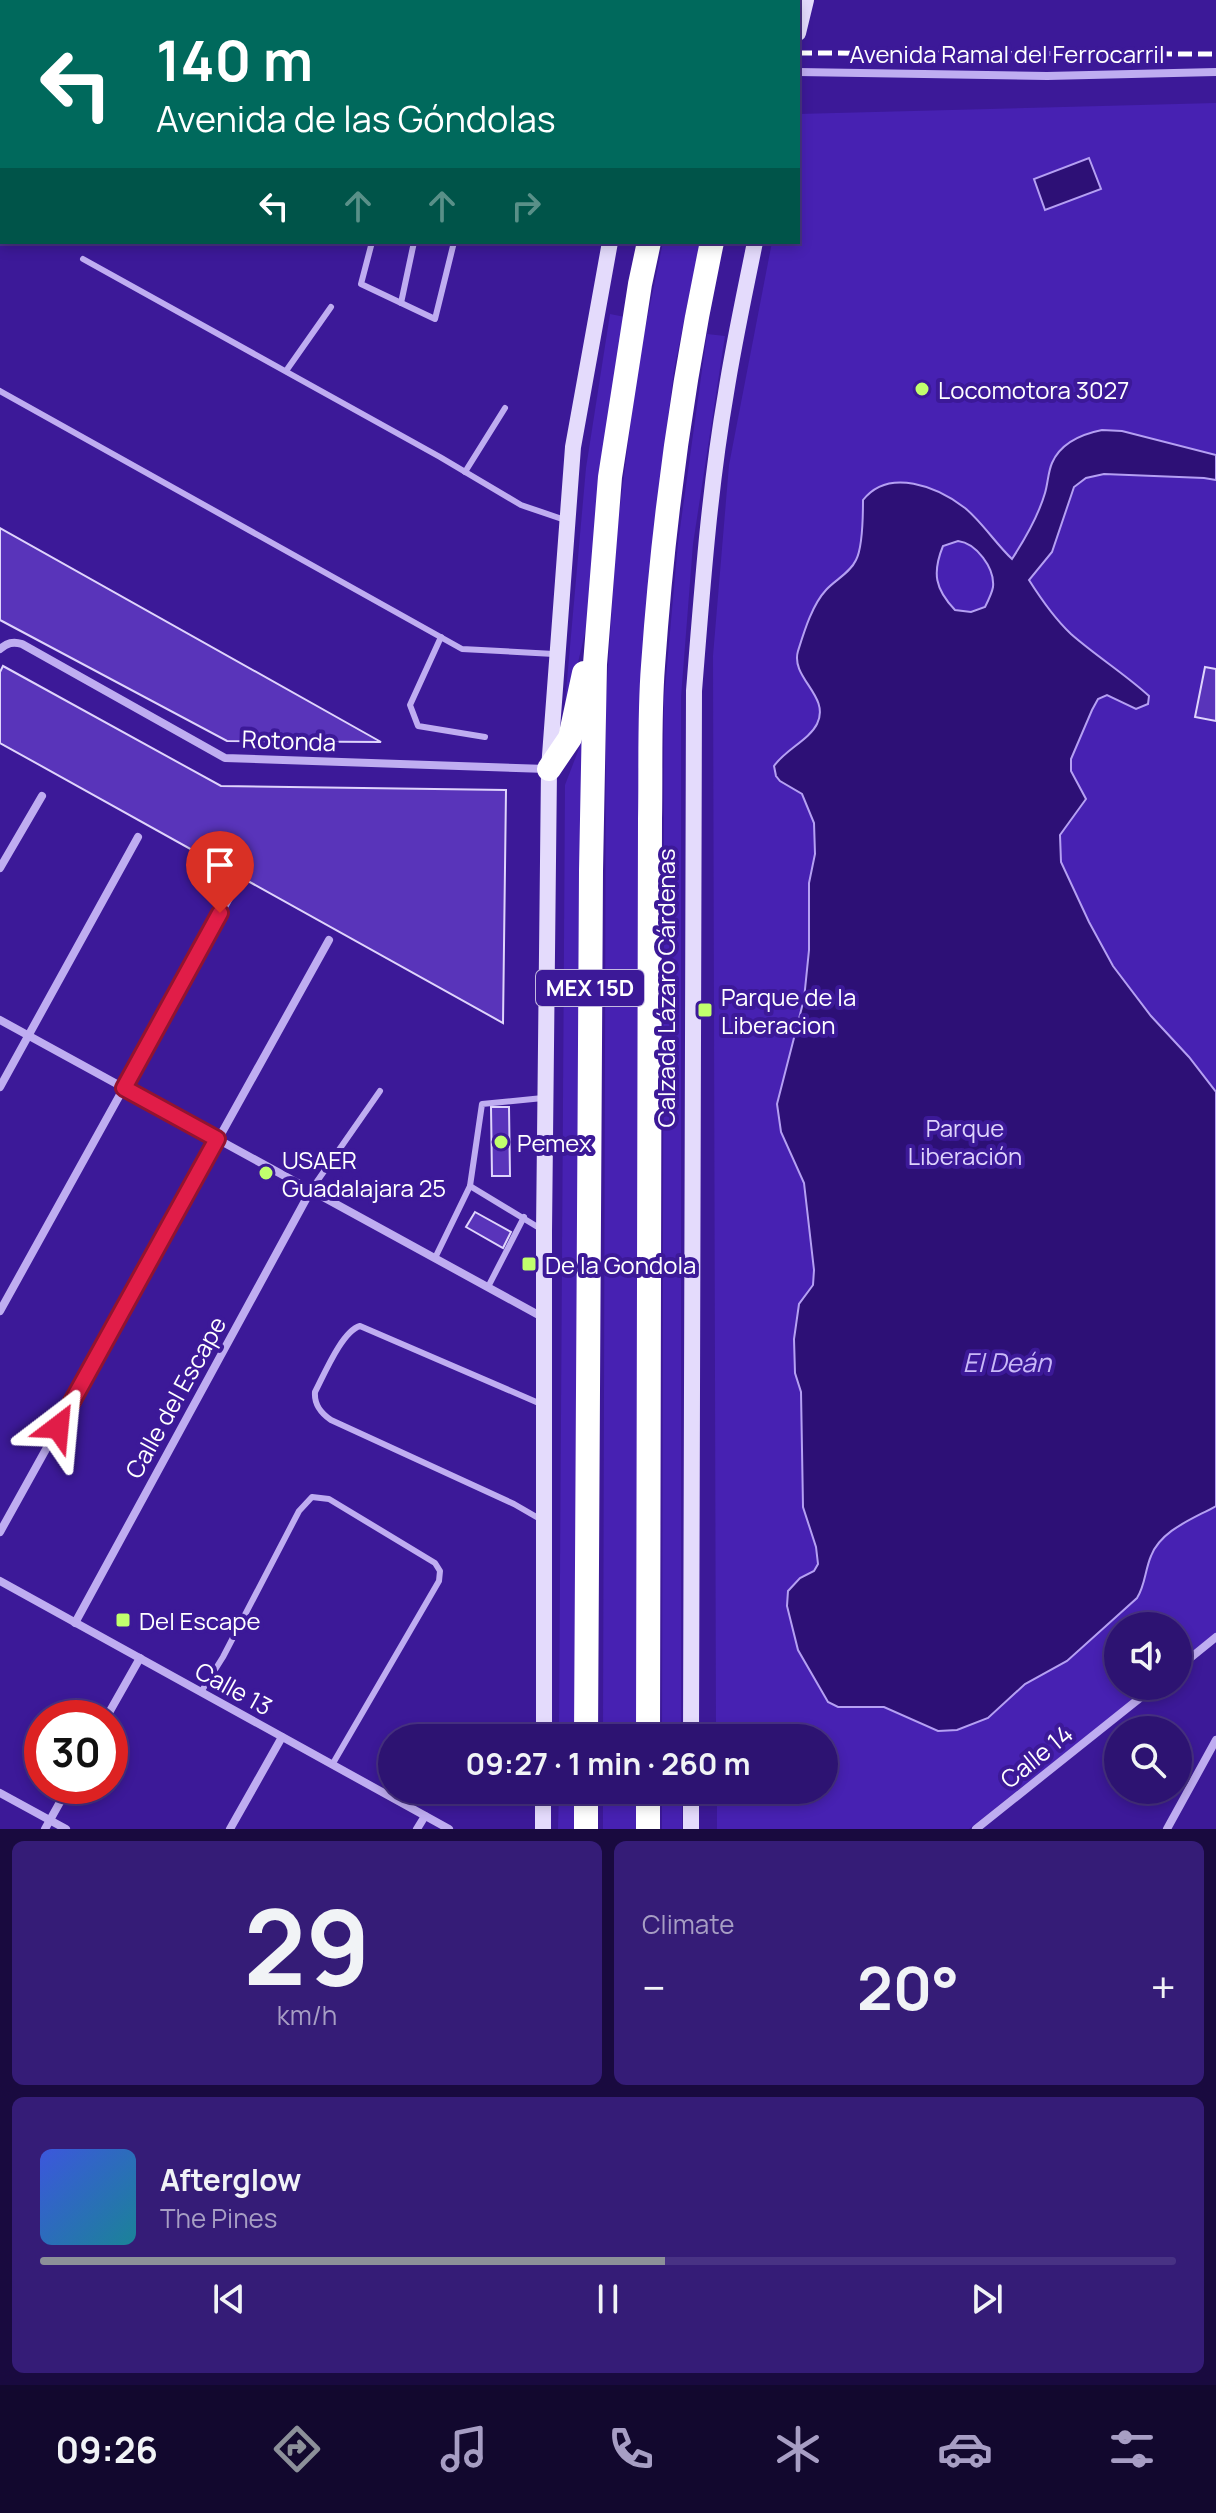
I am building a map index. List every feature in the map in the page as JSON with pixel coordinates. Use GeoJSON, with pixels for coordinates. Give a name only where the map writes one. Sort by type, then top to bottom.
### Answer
{"type":"FeatureCollection","features":[{"type":"Feature","properties":{"kind":"highway","name":"MEX 15D"},"geometry":{"type":"LineString","coordinates":[[586,1724],[595,664],[610,477],[649,244]]}},
{"type":"Feature","properties":{"kind":"highway","name":"Calzada Lázaro Cárdenas"},"geometry":{"type":"LineString","coordinates":[[648,1724],[652,668],[680,413],[712,244]]}},
{"type":"Feature","properties":{"kind":"highway"},"geometry":{"type":"LineString","coordinates":[[549,769],[570,738],[600,600]]}},
{"type":"Feature","properties":{"kind":"highway"},"geometry":{"type":"LineString","coordinates":[[586,1804],[586,1829]]}},
{"type":"Feature","properties":{"kind":"highway"},"geometry":{"type":"LineString","coordinates":[[648,1804],[648,1829]]}},
{"type":"Feature","properties":{"kind":"main road"},"geometry":{"type":"LineString","coordinates":[[800,25],[806,0]]}},
{"type":"Feature","properties":{"kind":"main road"},"geometry":{"type":"LineString","coordinates":[[544,1724],[544,1231],[549,769],[573,447],[610,244]]}},
{"type":"Feature","properties":{"kind":"main road","name":"Calzada Lázaro Cárdenas"},"geometry":{"type":"LineString","coordinates":[[691,1724],[694,691],[714,471],[755,244]]}},
{"type":"Feature","properties":{"kind":"main road"},"geometry":{"type":"LineString","coordinates":[[543,1804],[543,1829]]}},
{"type":"Feature","properties":{"kind":"main road"},"geometry":{"type":"LineString","coordinates":[[691,1804],[691,1829]]}},
{"type":"Feature","properties":{"kind":"street","name":"Avenida Ramal del Ferrocarril"},"geometry":{"type":"LineString","coordinates":[[800,72],[1047,76],[1216,72]]}},
{"type":"Feature","properties":{"kind":"street","name":"Rotonda"},"geometry":{"type":"LineString","coordinates":[[0,649],[9,643],[22,644],[225,758],[549,769]]}},
{"type":"Feature","properties":{"kind":"street"},"geometry":{"type":"LineString","coordinates":[[0,868],[42,796]]}},
{"type":"Feature","properties":{"kind":"street"},"geometry":{"type":"LineString","coordinates":[[0,1087],[138,837]]}},
{"type":"Feature","properties":{"kind":"street"},"geometry":{"type":"LineString","coordinates":[[0,1311],[234,889]]}},
{"type":"Feature","properties":{"kind":"street"},"geometry":{"type":"LineString","coordinates":[[0,1532],[329,940]]}},
{"type":"Feature","properties":{"kind":"street"},"geometry":{"type":"LineString","coordinates":[[0,1020],[545,1319]]}},
{"type":"Feature","properties":{"kind":"street","name":"Calle del Escape"},"geometry":{"type":"LineString","coordinates":[[75,1623],[311,1190]]}},
{"type":"Feature","properties":{"kind":"street","name":"Calle 13"},"geometry":{"type":"LineString","coordinates":[[0,1581],[449,1829]]}},
{"type":"Feature","properties":{"kind":"street"},"geometry":{"type":"LineString","coordinates":[[1192,1657],[1216,1637]]}},
{"type":"Feature","properties":{"kind":"street"},"geometry":{"type":"LineString","coordinates":[[116,1700],[140,1658]]}},
{"type":"Feature","properties":{"kind":"street","name":"Calle 14"},"geometry":{"type":"LineString","coordinates":[[979,1829],[1137,1700]]}},
{"type":"Feature","properties":{"kind":"street"},"geometry":{"type":"LineString","coordinates":[[230,1829],[282,1737]]}},
{"type":"Feature","properties":{"kind":"street"},"geometry":{"type":"LineString","coordinates":[[1167,1829],[1216,1740]]}},
{"type":"Feature","properties":{"kind":"street"},"geometry":{"type":"LineString","coordinates":[[0,1793],[47,1825],[66,1829]]}},
{"type":"Feature","properties":{"kind":"street"},"geometry":{"type":"LineString","coordinates":[[47,1825],[59,1804]]}},
{"type":"Feature","properties":{"kind":"street"},"geometry":{"type":"LineString","coordinates":[[417,1829],[425,1816]]}},
{"type":"Feature","properties":{"kind":"lane"},"geometry":{"type":"LineString","coordinates":[[371,244],[361,284],[435,319],[454,244]]}},
{"type":"Feature","properties":{"kind":"lane"},"geometry":{"type":"LineString","coordinates":[[401,303],[414,244]]}},
{"type":"Feature","properties":{"kind":"lane"},"geometry":{"type":"LineString","coordinates":[[83,259],[521,505],[568,521]]}},
{"type":"Feature","properties":{"kind":"lane"},"geometry":{"type":"LineString","coordinates":[[286,371],[331,307]]}},
{"type":"Feature","properties":{"kind":"lane"},"geometry":{"type":"LineString","coordinates":[[0,391],[462,649],[558,654]]}},
{"type":"Feature","properties":{"kind":"lane"},"geometry":{"type":"LineString","coordinates":[[465,472],[505,408]]}},
{"type":"Feature","properties":{"kind":"lane"},"geometry":{"type":"LineString","coordinates":[[441,637],[410,705],[418,726],[485,737]]}},
{"type":"Feature","properties":{"kind":"lane"},"geometry":{"type":"LineString","coordinates":[[311,1190],[380,1091]]}},
{"type":"Feature","properties":{"kind":"lane"},"geometry":{"type":"LineString","coordinates":[[435,1258],[470,1186],[482,1104],[546,1098]]}},
{"type":"Feature","properties":{"kind":"lane"},"geometry":{"type":"LineString","coordinates":[[470,1186],[544,1231]]}},
{"type":"Feature","properties":{"kind":"lane"},"geometry":{"type":"LineString","coordinates":[[488,1287],[524,1217]]}},
{"type":"Feature","properties":{"kind":"lane"},"geometry":{"type":"LineString","coordinates":[[544,1406],[360,1326],[354,1327],[346,1335],[315,1392],[322,1414],[331,1420],[514,1504],[544,1521]]}},
{"type":"Feature","properties":{"kind":"lane"},"geometry":{"type":"LineString","coordinates":[[201,1692],[223,1657],[299,1511],[312,1497],[329,1499],[435,1563],[440,1576],[332,1765]]}},
{"type":"Feature","properties":{"kind":"green space","name":"Parque Liberación"},"geometry":{"type":"Polygon","coordinates":[[[1216,103],[1216,1634],[1192,1653],[1192,1612],[1104,1612],[1104,1700],[1132,1700],[1112,1716],[1104,1716],[1104,1722],[969,1829],[717,1829],[717,1804],[838,1804],[838,1724],[716,1724],[713,656],[729,465],[772,244],[800,244],[800,114],[1216,103]]]}},
{"type":"Feature","properties":{"kind":"green space"},"geometry":{"type":"Polygon","coordinates":[[[663,244],[700,244],[674,370],[654,535],[639,1724],[603,1724],[606,699],[617,531],[638,363],[663,244]]]}},
{"type":"Feature","properties":{"kind":"green space"},"geometry":{"type":"Polygon","coordinates":[[[610,314],[625,317],[591,608],[563,725],[586,468],[610,314]]]}},
{"type":"Feature","properties":{"kind":"green space"},"geometry":{"type":"Polygon","coordinates":[[[707,334],[725,336],[693,544],[681,697],[681,1724],[662,1724],[664,699],[678,543],[707,334]]]}},
{"type":"Feature","properties":{"kind":"green space"},"geometry":{"type":"Polygon","coordinates":[[[585,733],[580,1724],[559,1724],[565,785],[585,733]]]}},
{"type":"Feature","properties":{"kind":"green space"},"geometry":{"type":"Polygon","coordinates":[[[559,1804],[579,1804],[579,1829],[558,1829],[559,1804]]]}},
{"type":"Feature","properties":{"kind":"green space"},"geometry":{"type":"Polygon","coordinates":[[[603,1804],[639,1804],[639,1829],[603,1829],[603,1804]]]}},
{"type":"Feature","properties":{"kind":"green space"},"geometry":{"type":"Polygon","coordinates":[[[662,1804],[682,1804],[682,1829],[662,1829],[662,1804]]]}},
{"type":"Feature","properties":{"kind":"water"},"geometry":{"type":"Polygon","coordinates":[[[1089,158],[1101,189],[1045,210],[1034,179],[1089,158]]]}},
{"type":"Feature","properties":{"kind":"water","name":"El Deán"},"geometry":{"type":"Polygon","coordinates":[[[1102,430],[1122,431],[1216,455],[1216,480],[1104,474],[1086,478],[1074,487],[1052,552],[1029,580],[1071,634],[1149,696],[1148,704],[1136,709],[1107,695],[1098,699],[1092,710],[1071,759],[1071,771],[1086,799],[1060,835],[1061,862],[1113,966],[1216,1092],[1216,1506],[1162,1539],[1151,1556],[1137,1598],[1121,1612],[1104,1612],[1104,1628],[1067,1661],[1025,1684],[988,1718],[957,1730],[938,1731],[884,1707],[838,1707],[828,1702],[798,1650],[787,1606],[788,1591],[800,1578],[814,1571],[818,1564],[803,1507],[801,1392],[795,1373],[794,1339],[799,1304],[813,1285],[814,1270],[804,1183],[781,1132],[777,1104],[804,999],[809,950],[809,883],[815,854],[814,823],[802,794],[780,781],[774,766],[817,724],[819,705],[800,670],[798,651],[821,596],[856,560],[861,539],[863,500],[886,484],[900,482],[941,493],[965,508],[1012,559],[1039,511],[1056,456],[1080,437],[1102,430]],[[958,541],[943,546],[937,564],[937,580],[943,595],[955,610],[971,612],[985,607],[993,580],[988,565],[971,546],[958,541]]]}},
{"type":"Feature","properties":{"kind":"building"},"geometry":{"type":"Polygon","coordinates":[[[0,528],[381,742],[227,741],[0,620],[0,528]]]}},
{"type":"Feature","properties":{"kind":"building"},"geometry":{"type":"Polygon","coordinates":[[[3,666],[221,786],[506,790],[503,1023],[0,743],[0,672],[3,666]]]}},
{"type":"Feature","properties":{"kind":"building"},"geometry":{"type":"Polygon","coordinates":[[[1205,667],[1216,669],[1216,721],[1195,717],[1205,667]]]}},
{"type":"Feature","properties":{"kind":"building","name":"Pemex"},"geometry":{"type":"Polygon","coordinates":[[[491,1107],[509,1107],[510,1176],[492,1176],[491,1107]]]}},
{"type":"Feature","properties":{"kind":"building","name":"Pemex"},"geometry":{"type":"Polygon","coordinates":[[[475,1212],[511,1232],[503,1248],[466,1227],[475,1212]]]}},
{"type":"Feature","properties":{"kind":"railway"},"geometry":{"type":"LineString","coordinates":[[800,53],[1216,54]]}},
{"type":"Feature","properties":{"kind":"place","name":"Locomotora 3027"},"geometry":{"type":"Point","coordinates":[922,389]}},
{"type":"Feature","properties":{"kind":"place","name":"Parque de la Liberacion"},"geometry":{"type":"Point","coordinates":[705,1010]}},
{"type":"Feature","properties":{"kind":"place","name":"Pemex"},"geometry":{"type":"Point","coordinates":[501,1142]}},
{"type":"Feature","properties":{"kind":"place","name":"USAER Guadalajara 25"},"geometry":{"type":"Point","coordinates":[266,1173]}},
{"type":"Feature","properties":{"kind":"place","name":"De la Gondola"},"geometry":{"type":"Point","coordinates":[529,1264]}},
{"type":"Feature","properties":{"kind":"place","name":"Del Escape"},"geometry":{"type":"Point","coordinates":[123,1620]}},
{"type":"Feature","properties":{"kind":"route"},"geometry":{"type":"LineString","coordinates":[[58,1427],[217,1139],[124,1088],[220,913]]}}]}
